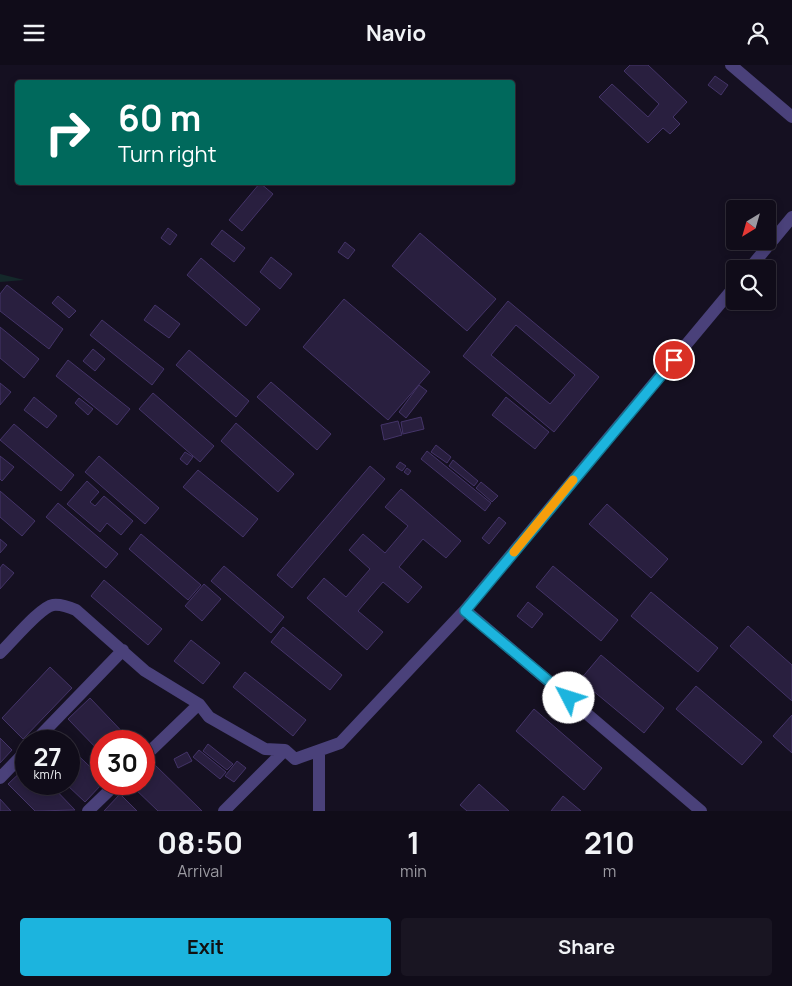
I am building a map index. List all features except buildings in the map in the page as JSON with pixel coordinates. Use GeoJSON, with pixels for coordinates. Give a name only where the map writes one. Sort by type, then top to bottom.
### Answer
{"type":"FeatureCollection","features":[{"type":"Feature","properties":{"kind":"street"},"geometry":{"type":"LineString","coordinates":[[731,65],[792,117]]}},
{"type":"Feature","properties":{"kind":"street"},"geometry":{"type":"LineString","coordinates":[[756,260],[792,217]]}},
{"type":"Feature","properties":{"kind":"street"},"geometry":{"type":"LineString","coordinates":[[0,653],[51,605],[66,605],[76,609],[145,671],[199,704],[209,717],[265,749],[285,750],[295,759],[340,743],[465,611],[726,297]]}},
{"type":"Feature","properties":{"kind":"street"},"geometry":{"type":"LineString","coordinates":[[465,611],[701,811]]}},
{"type":"Feature","properties":{"kind":"street"},"geometry":{"type":"LineString","coordinates":[[47,730],[123,650]]}},
{"type":"Feature","properties":{"kind":"street"},"geometry":{"type":"LineString","coordinates":[[155,746],[199,704]]}},
{"type":"Feature","properties":{"kind":"street"},"geometry":{"type":"LineString","coordinates":[[224,811],[285,750]]}},
{"type":"Feature","properties":{"kind":"street"},"geometry":{"type":"LineString","coordinates":[[319,751],[319,811]]}},
{"type":"Feature","properties":{"kind":"street"},"geometry":{"type":"LineString","coordinates":[[0,778],[15,762]]}},
{"type":"Feature","properties":{"kind":"street"},"geometry":{"type":"LineString","coordinates":[[88,811],[105,795]]}},
{"type":"Feature","properties":{"kind":"green space"},"geometry":{"type":"Polygon","coordinates":[[[0,274],[24,280],[0,282],[0,274]]]}},
{"type":"Feature","properties":{"kind":"slow traffic"},"geometry":{"type":"LineString","coordinates":[[514,552],[573,480]]}},
{"type":"Feature","properties":{"kind":"route"},"geometry":{"type":"LineString","coordinates":[[569,698],[465,611],[674,360]]}}]}
